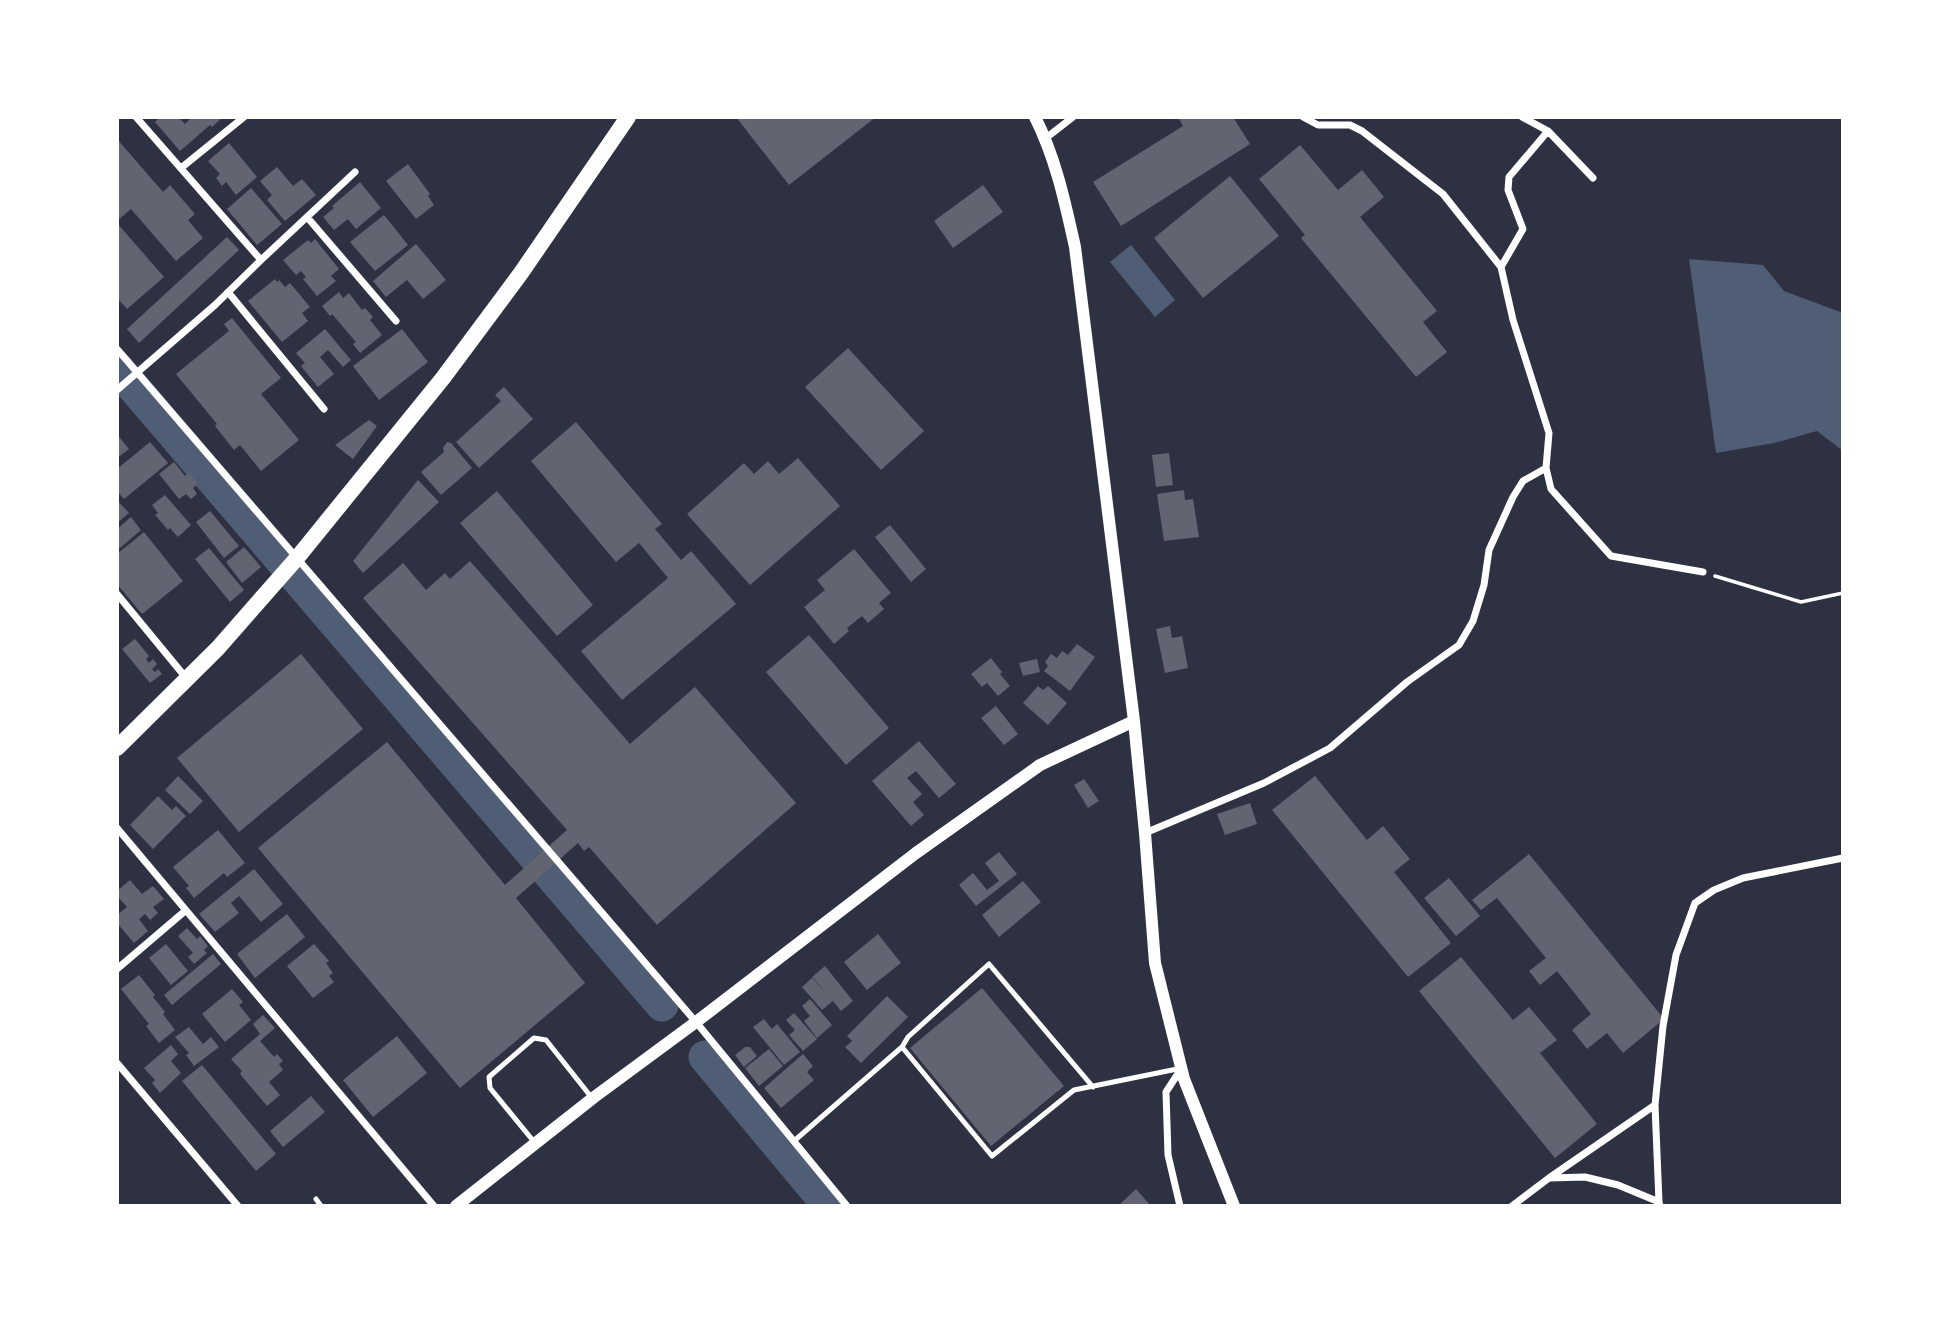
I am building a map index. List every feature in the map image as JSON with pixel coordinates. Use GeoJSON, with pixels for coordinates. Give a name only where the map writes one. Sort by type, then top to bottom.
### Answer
{"type":"FeatureCollection","features":[{"type":"Feature","properties":{"kind":"highway"},"geometry":{"type":"LineString","coordinates":[[117,748],[218,648],[291,564],[443,378],[521,273],[628,117]]}},
{"type":"Feature","properties":{"kind":"street"},"geometry":{"type":"LineString","coordinates":[[136,117],[261,260]]}},
{"type":"Feature","properties":{"kind":"street"},"geometry":{"type":"LineString","coordinates":[[181,168],[244,117]]}},
{"type":"Feature","properties":{"kind":"street"},"geometry":{"type":"LineString","coordinates":[[1035,117],[1046,138],[1060,180],[1075,247],[1134,721],[1155,963],[1184,1079],[1234,1206]]}},
{"type":"Feature","properties":{"kind":"street"},"geometry":{"type":"LineString","coordinates":[[1046,138],[1073,117]]}},
{"type":"Feature","properties":{"kind":"street"},"geometry":{"type":"LineString","coordinates":[[1303,117],[1318,125],[1350,125],[1362,131],[1443,194],[1501,267],[1513,320],[1549,433],[1546,468],[1551,489],[1611,556],[1703,572]]}},
{"type":"Feature","properties":{"kind":"street"},"geometry":{"type":"LineString","coordinates":[[1522,117],[1548,131],[1593,178]]}},
{"type":"Feature","properties":{"kind":"street"},"geometry":{"type":"LineString","coordinates":[[1501,267],[1523,229],[1508,190],[1509,177],[1548,131]]}},
{"type":"Feature","properties":{"kind":"street"},"geometry":{"type":"LineString","coordinates":[[117,390],[228,292],[355,172]]}},
{"type":"Feature","properties":{"kind":"street"},"geometry":{"type":"LineString","coordinates":[[307,217],[396,321]]}},
{"type":"Feature","properties":{"kind":"street"},"geometry":{"type":"LineString","coordinates":[[228,292],[324,409]]}},
{"type":"Feature","properties":{"kind":"street"},"geometry":{"type":"LineString","coordinates":[[117,349],[291,564],[794,1141],[847,1206]]}},
{"type":"Feature","properties":{"kind":"street"},"geometry":{"type":"LineString","coordinates":[[1145,833],[1264,783],[1330,748],[1407,682],[1459,645],[1473,621],[1484,585],[1489,550],[1513,497],[1523,481],[1546,468]]}},
{"type":"Feature","properties":{"kind":"street"},"geometry":{"type":"LineString","coordinates":[[117,594],[187,679]]}},
{"type":"Feature","properties":{"kind":"street"},"geometry":{"type":"LineString","coordinates":[[456,1206],[593,1098],[916,853],[1040,765],[1134,721]]}},
{"type":"Feature","properties":{"kind":"street"},"geometry":{"type":"LineString","coordinates":[[117,828],[434,1206]]}},
{"type":"Feature","properties":{"kind":"street"},"geometry":{"type":"LineString","coordinates":[[1549,1178],[1585,1177],[1618,1185],[1660,1204],[1655,1105],[1663,1026],[1676,955],[1695,903],[1714,890],[1743,878],[1843,858]]}},
{"type":"Feature","properties":{"kind":"street"},"geometry":{"type":"LineString","coordinates":[[117,970],[186,911]]}},
{"type":"Feature","properties":{"kind":"street"},"geometry":{"type":"LineString","coordinates":[[117,1063],[238,1206]]}},
{"type":"Feature","properties":{"kind":"street"},"geometry":{"type":"LineString","coordinates":[[1180,1206],[1168,1155],[1166,1092],[1182,1068]]}},
{"type":"Feature","properties":{"kind":"street"},"geometry":{"type":"LineString","coordinates":[[1512,1206],[1655,1105]]}},
{"type":"Feature","properties":{"kind":"lane"},"geometry":{"type":"LineString","coordinates":[[794,1141],[902,1047],[908,1037],[989,964],[1093,1087]]}},
{"type":"Feature","properties":{"kind":"lane"},"geometry":{"type":"LineString","coordinates":[[535,1143],[490,1088],[489,1077],[534,1038],[546,1040],[593,1098]]}},
{"type":"Feature","properties":{"kind":"lane"},"geometry":{"type":"LineString","coordinates":[[902,1047],[992,1156],[1074,1090],[1182,1068]]}},
{"type":"Feature","properties":{"kind":"lane"},"geometry":{"type":"LineString","coordinates":[[316,1199],[321,1206]]}},
{"type":"Feature","properties":{"kind":"path"},"geometry":{"type":"LineString","coordinates":[[1703,572],[1801,602],[1843,593]]}},
{"type":"Feature","properties":{"kind":"water"},"geometry":{"type":"Polygon","coordinates":[[[1131,245],[1175,300],[1155,317],[1110,262],[1131,245]]]}},
{"type":"Feature","properties":{"kind":"water"},"geometry":{"type":"Polygon","coordinates":[[[1689,259],[1763,265],[1784,291],[1843,313],[1843,451],[1817,431],[1774,443],[1716,453],[1689,259]]]}},
{"type":"Feature","properties":{"kind":"building"},"geometry":{"type":"Polygon","coordinates":[[[160,117],[178,117],[185,124],[192,117],[223,117],[180,151],[155,122],[160,117]]]}},
{"type":"Feature","properties":{"kind":"building"},"geometry":{"type":"Polygon","coordinates":[[[736,117],[876,117],[789,185],[736,117]]]}},
{"type":"Feature","properties":{"kind":"building"},"geometry":{"type":"Polygon","coordinates":[[[1178,117],[1233,117],[1250,144],[1121,226],[1093,182],[1183,126],[1178,117]]]}},
{"type":"Feature","properties":{"kind":"building"},"geometry":{"type":"Polygon","coordinates":[[[117,139],[163,192],[170,185],[195,214],[188,220],[203,238],[176,261],[131,209],[117,221],[117,139]]]}},
{"type":"Feature","properties":{"kind":"building"},"geometry":{"type":"Polygon","coordinates":[[[229,143],[257,177],[236,195],[226,182],[222,186],[216,178],[220,174],[208,161],[229,143]]]}},
{"type":"Feature","properties":{"kind":"building"},"geometry":{"type":"Polygon","coordinates":[[[1300,145],[1338,190],[1362,170],[1384,197],[1360,217],[1437,311],[1423,322],[1447,352],[1416,377],[1301,238],[1305,235],[1259,179],[1300,145]]]}},
{"type":"Feature","properties":{"kind":"building"},"geometry":{"type":"Polygon","coordinates":[[[408,164],[430,194],[428,196],[434,205],[416,219],[386,181],[408,164]]]}},
{"type":"Feature","properties":{"kind":"building"},"geometry":{"type":"Polygon","coordinates":[[[277,167],[293,186],[302,179],[316,195],[285,221],[267,200],[272,195],[260,181],[277,167]]]}},
{"type":"Feature","properties":{"kind":"building"},"geometry":{"type":"Polygon","coordinates":[[[1230,176],[1279,236],[1203,298],[1154,238],[1230,176]]]}},
{"type":"Feature","properties":{"kind":"building"},"geometry":{"type":"Polygon","coordinates":[[[360,182],[381,208],[356,229],[348,219],[334,230],[323,217],[360,182]]]}},
{"type":"Feature","properties":{"kind":"building"},"geometry":{"type":"Polygon","coordinates":[[[983,185],[1003,212],[953,248],[934,221],[983,185]]]}},
{"type":"Feature","properties":{"kind":"building"},"geometry":{"type":"Polygon","coordinates":[[[251,188],[282,224],[257,245],[227,209],[251,188]]]}},
{"type":"Feature","properties":{"kind":"building"},"geometry":{"type":"Polygon","coordinates":[[[384,215],[408,245],[375,271],[350,242],[384,215]]]}},
{"type":"Feature","properties":{"kind":"building"},"geometry":{"type":"Polygon","coordinates":[[[117,223],[164,277],[127,309],[117,298],[117,223]]]}},
{"type":"Feature","properties":{"kind":"building"},"geometry":{"type":"Polygon","coordinates":[[[227,237],[239,250],[139,343],[127,329],[227,237]]]}},
{"type":"Feature","properties":{"kind":"building"},"geometry":{"type":"Polygon","coordinates":[[[315,239],[339,269],[331,276],[336,281],[317,296],[303,279],[306,277],[301,271],[296,275],[283,260],[308,240],[311,243],[315,239]]]}},
{"type":"Feature","properties":{"kind":"building"},"geometry":{"type":"Polygon","coordinates":[[[416,244],[446,280],[423,299],[407,280],[386,297],[373,281],[416,244]]]}},
{"type":"Feature","properties":{"kind":"building"},"geometry":{"type":"Polygon","coordinates":[[[275,279],[285,287],[290,283],[310,307],[302,313],[308,321],[282,342],[248,301],[275,279]]]}},
{"type":"Feature","properties":{"kind":"building"},"geometry":{"type":"Polygon","coordinates":[[[339,292],[343,298],[349,293],[362,310],[365,308],[373,317],[370,320],[382,335],[360,353],[353,344],[356,342],[322,306],[339,292]]]}},
{"type":"Feature","properties":{"kind":"building"},"geometry":{"type":"Polygon","coordinates":[[[232,318],[281,378],[261,394],[299,440],[261,471],[240,445],[234,450],[215,426],[217,424],[176,374],[229,331],[224,324],[232,318]]]}},
{"type":"Feature","properties":{"kind":"building"},"geometry":{"type":"Polygon","coordinates":[[[325,329],[351,360],[343,367],[328,350],[320,357],[334,374],[318,387],[301,366],[305,363],[296,353],[325,329]]]}},
{"type":"Feature","properties":{"kind":"building"},"geometry":{"type":"Polygon","coordinates":[[[402,329],[428,362],[379,400],[353,366],[402,329]]]}},
{"type":"Feature","properties":{"kind":"building"},"geometry":{"type":"Polygon","coordinates":[[[848,348],[924,431],[881,470],[805,387],[848,348]]]}},
{"type":"Feature","properties":{"kind":"building"},"geometry":{"type":"Polygon","coordinates":[[[504,387],[533,419],[479,468],[456,442],[501,401],[495,395],[504,387]]]}},
{"type":"Feature","properties":{"kind":"building"},"geometry":{"type":"Polygon","coordinates":[[[369,420],[377,426],[353,459],[335,445],[369,420]]]}},
{"type":"Feature","properties":{"kind":"building"},"geometry":{"type":"Polygon","coordinates":[[[576,422],[662,524],[655,529],[681,560],[691,551],[736,604],[622,700],[581,651],[668,578],[639,543],[616,562],[531,461],[576,422]]]}},
{"type":"Feature","properties":{"kind":"building"},"geometry":{"type":"Polygon","coordinates":[[[117,434],[129,449],[117,458],[117,434]]]}},
{"type":"Feature","properties":{"kind":"building"},"geometry":{"type":"Polygon","coordinates":[[[150,442],[168,463],[124,499],[117,491],[117,469],[150,442]]]}},
{"type":"Feature","properties":{"kind":"building"},"geometry":{"type":"Polygon","coordinates":[[[447,442],[451,443],[472,468],[441,495],[421,472],[444,452],[443,448],[447,442]]]}},
{"type":"Feature","properties":{"kind":"building"},"geometry":{"type":"Polygon","coordinates":[[[1169,453],[1173,485],[1156,487],[1152,455],[1169,453]]]}},
{"type":"Feature","properties":{"kind":"building"},"geometry":{"type":"Polygon","coordinates":[[[798,458],[840,506],[750,585],[687,514],[744,463],[754,474],[768,461],[779,474],[798,458]]]}},
{"type":"Feature","properties":{"kind":"building"},"geometry":{"type":"Polygon","coordinates":[[[174,462],[185,476],[189,473],[198,484],[193,488],[197,494],[191,499],[186,494],[179,499],[159,474],[174,462]]]}},
{"type":"Feature","properties":{"kind":"building"},"geometry":{"type":"Polygon","coordinates":[[[418,480],[439,502],[363,573],[353,561],[418,480]]]}},
{"type":"Feature","properties":{"kind":"building"},"geometry":{"type":"Polygon","coordinates":[[[1184,490],[1185,500],[1193,499],[1199,537],[1164,541],[1157,494],[1184,490]]]}},
{"type":"Feature","properties":{"kind":"building"},"geometry":{"type":"Polygon","coordinates":[[[497,491],[593,605],[557,636],[460,523],[497,491]]]}},
{"type":"Feature","properties":{"kind":"building"},"geometry":{"type":"Polygon","coordinates":[[[165,495],[191,525],[178,537],[155,515],[158,513],[152,505],[165,495]]]}},
{"type":"Feature","properties":{"kind":"building"},"geometry":{"type":"Polygon","coordinates":[[[117,500],[129,513],[117,523],[117,500]]]}},
{"type":"Feature","properties":{"kind":"building"},"geometry":{"type":"Polygon","coordinates":[[[210,511],[239,546],[224,558],[196,522],[210,511]]]}},
{"type":"Feature","properties":{"kind":"building"},"geometry":{"type":"Polygon","coordinates":[[[131,517],[141,530],[120,548],[117,545],[117,529],[131,517]]]}},
{"type":"Feature","properties":{"kind":"building"},"geometry":{"type":"Polygon","coordinates":[[[890,525],[926,569],[911,582],[875,537],[890,525]]]}},
{"type":"Feature","properties":{"kind":"building"},"geometry":{"type":"Polygon","coordinates":[[[144,532],[183,581],[142,614],[117,584],[117,554],[144,532]]]}},
{"type":"Feature","properties":{"kind":"building"},"geometry":{"type":"Polygon","coordinates":[[[244,547],[261,567],[242,583],[226,562],[244,547]]]}},
{"type":"Feature","properties":{"kind":"building"},"geometry":{"type":"Polygon","coordinates":[[[209,548],[244,590],[230,602],[195,559],[209,548]]]}},
{"type":"Feature","properties":{"kind":"building"},"geometry":{"type":"Polygon","coordinates":[[[854,549],[891,593],[879,603],[884,609],[868,623],[862,616],[847,628],[849,631],[834,644],[804,607],[825,590],[817,580],[854,549]]]}},
{"type":"Feature","properties":{"kind":"building"},"geometry":{"type":"Polygon","coordinates":[[[470,561],[630,744],[695,687],[796,803],[657,925],[589,847],[584,851],[578,843],[516,898],[585,983],[460,1088],[258,848],[387,742],[505,885],[567,830],[363,598],[403,563],[426,590],[445,573],[450,579],[470,561]]]}},
{"type":"Feature","properties":{"kind":"building"},"geometry":{"type":"Polygon","coordinates":[[[1170,626],[1172,638],[1182,636],[1188,668],[1165,673],[1156,629],[1170,626]]]}},
{"type":"Feature","properties":{"kind":"building"},"geometry":{"type":"Polygon","coordinates":[[[809,635],[889,728],[846,765],[766,672],[809,635]]]}},
{"type":"Feature","properties":{"kind":"building"},"geometry":{"type":"Polygon","coordinates":[[[135,639],[149,656],[146,659],[149,663],[153,659],[157,664],[152,669],[155,672],[158,669],[162,674],[150,683],[122,649],[135,639]]]}},
{"type":"Feature","properties":{"kind":"building"},"geometry":{"type":"Polygon","coordinates":[[[1077,644],[1095,657],[1070,691],[1044,671],[1048,666],[1045,662],[1051,654],[1057,658],[1062,651],[1068,655],[1077,644]]]}},
{"type":"Feature","properties":{"kind":"building"},"geometry":{"type":"Polygon","coordinates":[[[301,654],[363,729],[239,832],[177,758],[301,654]]]}},
{"type":"Feature","properties":{"kind":"building"},"geometry":{"type":"Polygon","coordinates":[[[991,658],[1010,686],[998,696],[987,683],[982,687],[971,674],[991,658]]]}},
{"type":"Feature","properties":{"kind":"building"},"geometry":{"type":"Polygon","coordinates":[[[1037,659],[1040,672],[1023,676],[1019,663],[1037,659]]]}},
{"type":"Feature","properties":{"kind":"building"},"geometry":{"type":"Polygon","coordinates":[[[1038,686],[1043,690],[1048,686],[1067,703],[1048,725],[1023,703],[1038,686]]]}},
{"type":"Feature","properties":{"kind":"building"},"geometry":{"type":"Polygon","coordinates":[[[996,706],[1018,734],[1004,745],[981,718],[996,706]]]}},
{"type":"Feature","properties":{"kind":"building"},"geometry":{"type":"Polygon","coordinates":[[[919,741],[956,784],[939,798],[916,771],[907,778],[922,794],[913,802],[924,815],[911,826],[872,781],[919,741]]]}},
{"type":"Feature","properties":{"kind":"building"},"geometry":{"type":"Polygon","coordinates":[[[178,776],[203,801],[190,814],[165,790],[178,776]]]}},
{"type":"Feature","properties":{"kind":"building"},"geometry":{"type":"Polygon","coordinates":[[[1315,776],[1367,840],[1383,826],[1410,859],[1394,872],[1451,943],[1408,977],[1272,810],[1315,776]]]}},
{"type":"Feature","properties":{"kind":"building"},"geometry":{"type":"Polygon","coordinates":[[[1084,779],[1099,801],[1088,808],[1074,785],[1084,779]]]}},
{"type":"Feature","properties":{"kind":"building"},"geometry":{"type":"Polygon","coordinates":[[[158,796],[172,810],[176,806],[186,816],[153,849],[130,825],[158,796]]]}},
{"type":"Feature","properties":{"kind":"building"},"geometry":{"type":"Polygon","coordinates":[[[1250,803],[1257,824],[1225,835],[1217,814],[1250,803]]]}},
{"type":"Feature","properties":{"kind":"building"},"geometry":{"type":"Polygon","coordinates":[[[218,830],[245,863],[227,877],[224,873],[194,898],[186,888],[189,886],[173,867],[218,830]]]}},
{"type":"Feature","properties":{"kind":"building"},"geometry":{"type":"Polygon","coordinates":[[[999,852],[1017,874],[976,906],[959,885],[973,873],[987,890],[999,881],[985,863],[999,852]]]}},
{"type":"Feature","properties":{"kind":"building"},"geometry":{"type":"Polygon","coordinates":[[[1529,854],[1664,1019],[1623,1053],[1607,1033],[1587,1049],[1572,1030],[1591,1014],[1557,971],[1540,985],[1529,971],[1546,958],[1497,898],[1481,910],[1472,900],[1529,854]]]}},
{"type":"Feature","properties":{"kind":"building"},"geometry":{"type":"Polygon","coordinates":[[[254,869],[283,904],[261,922],[239,896],[231,903],[239,913],[215,932],[199,914],[254,869]]]}},
{"type":"Feature","properties":{"kind":"building"},"geometry":{"type":"Polygon","coordinates":[[[1449,878],[1480,916],[1456,936],[1424,898],[1449,878]]]}},
{"type":"Feature","properties":{"kind":"building"},"geometry":{"type":"Polygon","coordinates":[[[130,880],[142,894],[153,886],[164,899],[153,907],[158,913],[150,920],[145,914],[139,919],[148,931],[134,943],[117,923],[117,915],[127,907],[117,896],[117,891],[130,880]]]}},
{"type":"Feature","properties":{"kind":"building"},"geometry":{"type":"Polygon","coordinates":[[[1023,881],[1041,902],[999,937],[982,915],[1023,881]]]}},
{"type":"Feature","properties":{"kind":"building"},"geometry":{"type":"Polygon","coordinates":[[[287,914],[305,937],[255,978],[237,954],[287,914]]]}},
{"type":"Feature","properties":{"kind":"building"},"geometry":{"type":"Polygon","coordinates":[[[187,928],[197,939],[200,936],[208,946],[204,950],[207,953],[194,964],[188,957],[193,953],[178,936],[187,928]]]}},
{"type":"Feature","properties":{"kind":"building"},"geometry":{"type":"Polygon","coordinates":[[[878,934],[901,963],[867,990],[844,962],[878,934]]]}},
{"type":"Feature","properties":{"kind":"building"},"geometry":{"type":"Polygon","coordinates":[[[166,944],[188,971],[171,985],[149,958],[166,944]]]}},
{"type":"Feature","properties":{"kind":"building"},"geometry":{"type":"Polygon","coordinates":[[[314,944],[329,961],[326,963],[333,973],[329,976],[334,982],[313,998],[287,966],[314,944]]]}},
{"type":"Feature","properties":{"kind":"building"},"geometry":{"type":"Polygon","coordinates":[[[213,954],[221,964],[172,1005],[164,995],[213,954]]]}},
{"type":"Feature","properties":{"kind":"building"},"geometry":{"type":"Polygon","coordinates":[[[1461,957],[1513,1020],[1529,1007],[1557,1040],[1540,1053],[1597,1124],[1555,1158],[1419,991],[1461,957]]]}},
{"type":"Feature","properties":{"kind":"building"},"geometry":{"type":"Polygon","coordinates":[[[825,966],[853,1001],[841,1011],[833,1001],[822,1010],[802,987],[812,978],[828,995],[812,977],[825,966]]]}},
{"type":"Feature","properties":{"kind":"building"},"geometry":{"type":"Polygon","coordinates":[[[139,975],[155,995],[153,997],[175,1030],[159,1043],[146,1026],[149,1024],[121,989],[139,975]]]}},
{"type":"Feature","properties":{"kind":"building"},"geometry":{"type":"Polygon","coordinates":[[[982,988],[1064,1086],[991,1146],[910,1048],[982,988]]]}},
{"type":"Feature","properties":{"kind":"building"},"geometry":{"type":"Polygon","coordinates":[[[232,989],[243,1002],[239,1005],[251,1020],[225,1042],[202,1014],[232,989]]]}},
{"type":"Feature","properties":{"kind":"building"},"geometry":{"type":"Polygon","coordinates":[[[887,996],[908,1017],[861,1063],[845,1047],[852,1041],[847,1036],[887,996]]]}},
{"type":"Feature","properties":{"kind":"building"},"geometry":{"type":"Polygon","coordinates":[[[810,999],[832,1025],[817,1038],[804,1021],[810,1016],[802,1006],[810,999]]]}},
{"type":"Feature","properties":{"kind":"building"},"geometry":{"type":"Polygon","coordinates":[[[794,1013],[817,1039],[803,1051],[789,1035],[795,1030],[786,1020],[794,1013]]]}},
{"type":"Feature","properties":{"kind":"building"},"geometry":{"type":"Polygon","coordinates":[[[263,1015],[275,1028],[260,1041],[274,1057],[277,1054],[283,1061],[279,1064],[283,1070],[269,1082],[280,1095],[267,1106],[231,1059],[260,1034],[253,1024],[263,1015]]]}},
{"type":"Feature","properties":{"kind":"building"},"geometry":{"type":"Polygon","coordinates":[[[764,1019],[772,1029],[777,1024],[800,1052],[784,1065],[753,1027],[764,1019]]]}},
{"type":"Feature","properties":{"kind":"building"},"geometry":{"type":"Polygon","coordinates":[[[189,1027],[203,1044],[211,1037],[219,1047],[194,1066],[186,1055],[189,1053],[175,1037],[189,1027]]]}},
{"type":"Feature","properties":{"kind":"building"},"geometry":{"type":"Polygon","coordinates":[[[397,1036],[427,1073],[373,1117],[343,1080],[397,1036]]]}},
{"type":"Feature","properties":{"kind":"building"},"geometry":{"type":"Polygon","coordinates":[[[171,1045],[178,1054],[171,1061],[181,1073],[160,1093],[152,1083],[155,1080],[144,1068],[171,1045]]]}},
{"type":"Feature","properties":{"kind":"building"},"geometry":{"type":"Polygon","coordinates":[[[745,1047],[750,1047],[757,1056],[744,1067],[735,1055],[745,1047]]]}},
{"type":"Feature","properties":{"kind":"building"},"geometry":{"type":"Polygon","coordinates":[[[769,1049],[783,1066],[759,1086],[745,1068],[769,1049]]]}},
{"type":"Feature","properties":{"kind":"building"},"geometry":{"type":"Polygon","coordinates":[[[803,1054],[813,1066],[807,1072],[814,1080],[781,1108],[764,1088],[803,1054]]]}},
{"type":"Feature","properties":{"kind":"building"},"geometry":{"type":"Polygon","coordinates":[[[202,1065],[276,1154],[256,1171],[182,1081],[202,1065]]]}},
{"type":"Feature","properties":{"kind":"building"},"geometry":{"type":"Polygon","coordinates":[[[311,1096],[325,1112],[283,1147],[270,1131],[311,1096]]]}},
{"type":"Feature","properties":{"kind":"building"},"geometry":{"type":"Polygon","coordinates":[[[1136,1189],[1151,1206],[1118,1206],[1136,1189]]]}},
{"type":"Feature","properties":{"kind":"waterway"},"geometry":{"type":"LineString","coordinates":[[117,368],[662,1005]]}},
{"type":"Feature","properties":{"kind":"waterway"},"geometry":{"type":"LineString","coordinates":[[705,1057],[829,1206]]}}]}
